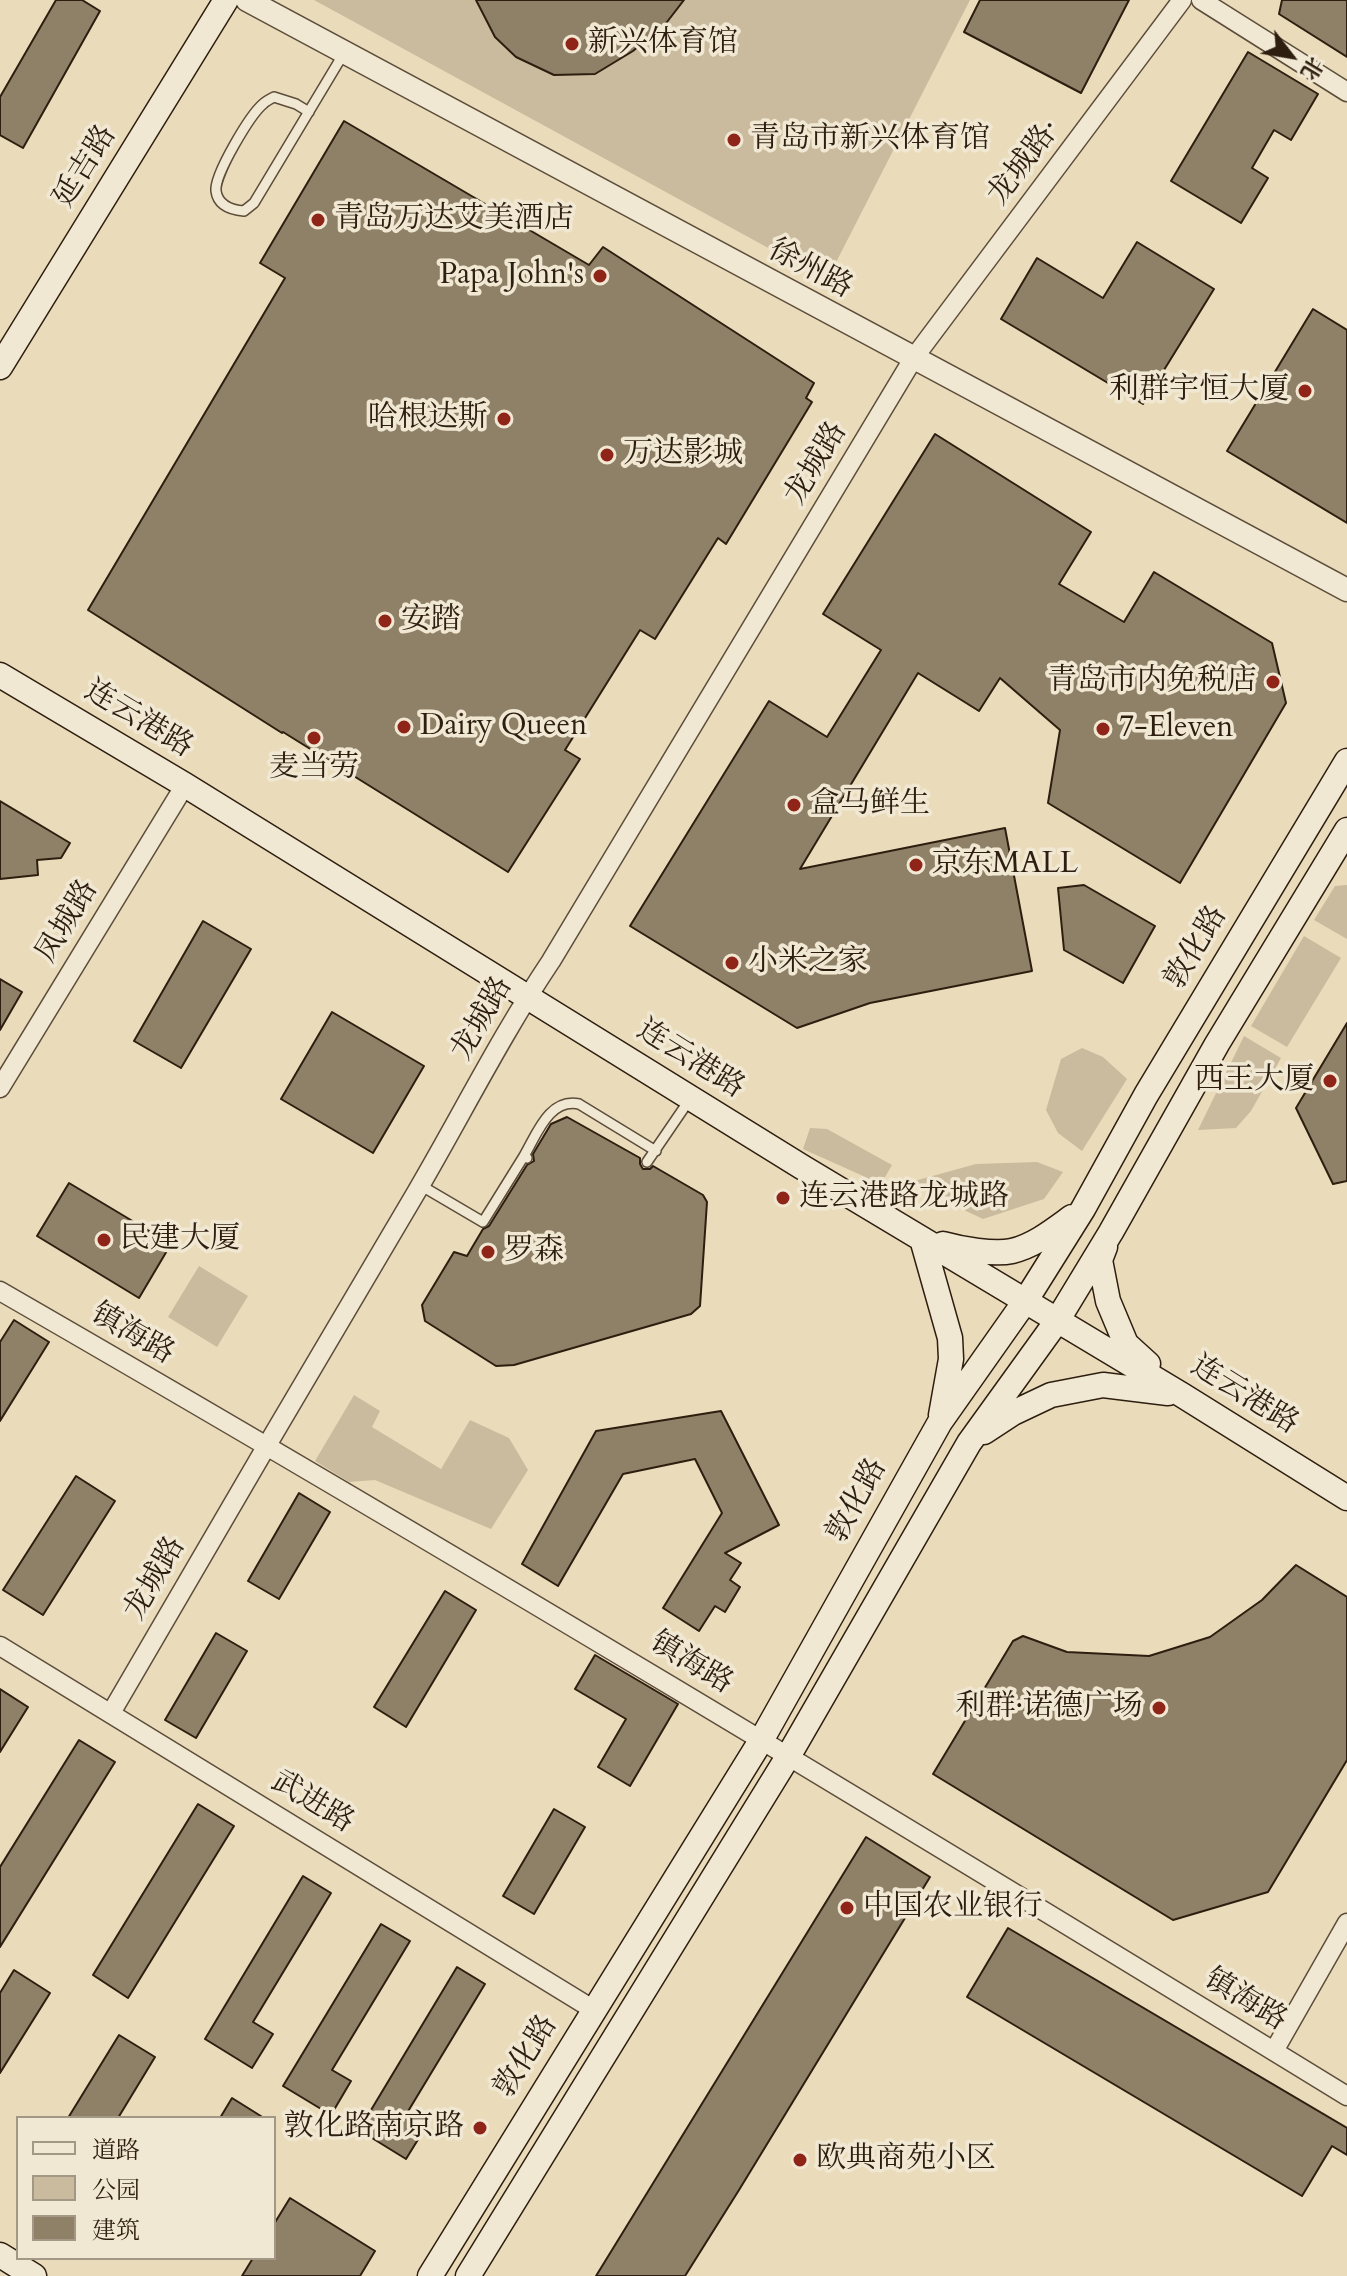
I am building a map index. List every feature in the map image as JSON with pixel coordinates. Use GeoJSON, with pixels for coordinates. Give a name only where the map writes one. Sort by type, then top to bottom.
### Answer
{"type":"FeatureCollection","features":[{"type":"Feature","properties":{"kind":"main road","name":"延吉路"},"geometry":{"type":"LineString","coordinates":[[0,367],[226,0]]}},
{"type":"Feature","properties":{"kind":"main road","name":"连云港路"},"geometry":{"type":"LineString","coordinates":[[0,675],[185,785],[690,1098],[1347,1498]]}},
{"type":"Feature","properties":{"kind":"main road","name":"敦化路"},"geometry":{"type":"LineString","coordinates":[[430,2276],[762,1739],[940,1422],[1026,1300],[1083,1209],[1146,1095],[1347,761]]}},
{"type":"Feature","properties":{"kind":"main road"},"geometry":{"type":"LineString","coordinates":[[468,2276],[789,1755],[969,1443],[1057,1321],[1217,1044],[1347,830]]}},
{"type":"Feature","properties":{"kind":"main road"},"geometry":{"type":"LineString","coordinates":[[940,1422],[951,1359],[950,1338],[922,1239],[967,1250],[1011,1251],[1042,1238],[1083,1209]]}},
{"type":"Feature","properties":{"kind":"main road"},"geometry":{"type":"LineString","coordinates":[[1111,1232],[1100,1260],[1108,1301],[1126,1344],[1182,1395]]}},
{"type":"Feature","properties":{"kind":"main road"},"geometry":{"type":"LineString","coordinates":[[969,1443],[1013,1413],[1051,1395],[1103,1385],[1182,1395]]}},
{"type":"Feature","properties":{"kind":"main road"},"geometry":{"type":"LineString","coordinates":[[0,2257],[34,2276]]}},
{"type":"Feature","properties":{"kind":"street","name":"徐州路"},"geometry":{"type":"LineString","coordinates":[[247,0],[1347,590]]}},
{"type":"Feature","properties":{"kind":"street","name":"龙城路·"},"geometry":{"type":"LineString","coordinates":[[913,359],[1182,0]]}},
{"type":"Feature","properties":{"kind":"street"},"geometry":{"type":"LineString","coordinates":[[1201,0],[1347,92]]}},
{"type":"Feature","properties":{"kind":"street","name":"龙城路"},"geometry":{"type":"LineString","coordinates":[[111,1713],[527,997],[913,359]]}},
{"type":"Feature","properties":{"kind":"street","name":"凤城路"},"geometry":{"type":"LineString","coordinates":[[0,1088],[185,785]]}},
{"type":"Feature","properties":{"kind":"street","name":"镇海路"},"geometry":{"type":"LineString","coordinates":[[0,1291],[266,1444],[789,1755],[1347,2096]]}},
{"type":"Feature","properties":{"kind":"street","name":"武进路"},"geometry":{"type":"LineString","coordinates":[[0,1646],[594,2010]]}},
{"type":"Feature","properties":{"kind":"street"},"geometry":{"type":"LineString","coordinates":[[1274,2051],[1347,1923]]}},
{"type":"Feature","properties":{"kind":"lane"},"geometry":{"type":"LineString","coordinates":[[309,112],[274,97],[262,104],[244,129],[217,183],[216,195],[224,206],[244,211],[254,203],[309,112],[344,53]]}},
{"type":"Feature","properties":{"kind":"lane"},"geometry":{"type":"LineString","coordinates":[[647,1162],[690,1098]]}},
{"type":"Feature","properties":{"kind":"lane"},"geometry":{"type":"LineString","coordinates":[[420,1185],[483,1222],[553,1109],[570,1102],[579,1104],[656,1151]]}},
{"type":"Feature","properties":{"kind":"green space","name":"青岛市新兴体育馆"},"geometry":{"type":"Polygon","coordinates":[[[314,0],[970,0],[827,280],[314,0]]]}},
{"type":"Feature","properties":{"kind":"green space"},"geometry":{"type":"Polygon","coordinates":[[[1347,885],[1347,939],[1314,920],[1335,886],[1347,885]]]}},
{"type":"Feature","properties":{"kind":"green space"},"geometry":{"type":"Polygon","coordinates":[[[1304,936],[1341,958],[1287,1047],[1251,1026],[1304,936]]]}},
{"type":"Feature","properties":{"kind":"green space"},"geometry":{"type":"Polygon","coordinates":[[[1244,1036],[1281,1058],[1251,1111],[1236,1128],[1198,1130],[1244,1036]]]}},
{"type":"Feature","properties":{"kind":"green space"},"geometry":{"type":"Polygon","coordinates":[[[1082,1048],[1103,1057],[1127,1079],[1082,1151],[1058,1133],[1046,1110],[1061,1059],[1082,1048]]]}},
{"type":"Feature","properties":{"kind":"green space"},"geometry":{"type":"Polygon","coordinates":[[[810,1128],[827,1129],[892,1165],[881,1184],[803,1149],[810,1128]]]}},
{"type":"Feature","properties":{"kind":"green space"},"geometry":{"type":"Polygon","coordinates":[[[1037,1162],[1063,1172],[1044,1199],[983,1219],[907,1183],[976,1164],[1037,1162]]]}},
{"type":"Feature","properties":{"kind":"green space"},"geometry":{"type":"Polygon","coordinates":[[[199,1266],[248,1296],[217,1347],[168,1317],[199,1266]]]}},
{"type":"Feature","properties":{"kind":"green space"},"geometry":{"type":"Polygon","coordinates":[[[354,1395],[380,1411],[372,1427],[441,1469],[470,1420],[509,1438],[528,1470],[491,1529],[375,1480],[349,1482],[315,1461],[354,1395]]]}},
{"type":"Feature","properties":{"kind":"building"},"geometry":{"type":"Polygon","coordinates":[[[56,0],[82,0],[100,11],[23,148],[0,135],[0,97],[56,0]]]}},
{"type":"Feature","properties":{"kind":"building","name":"新兴体育馆"},"geometry":{"type":"Polygon","coordinates":[[[476,0],[684,0],[667,22],[633,51],[595,74],[554,75],[516,57],[495,37],[476,0]]]}},
{"type":"Feature","properties":{"kind":"building"},"geometry":{"type":"Polygon","coordinates":[[[980,0],[1129,0],[1081,93],[964,32],[980,0]]]}},
{"type":"Feature","properties":{"kind":"building"},"geometry":{"type":"Polygon","coordinates":[[[1282,0],[1347,0],[1347,57],[1279,14],[1282,0]]]}},
{"type":"Feature","properties":{"kind":"building"},"geometry":{"type":"Polygon","coordinates":[[[1248,52],[1318,94],[1291,140],[1274,130],[1252,168],[1268,178],[1241,223],[1171,181],[1248,52]]]}},
{"type":"Feature","properties":{"kind":"building"},"geometry":{"type":"Polygon","coordinates":[[[344,121],[589,265],[603,247],[814,383],[806,398],[812,402],[726,544],[718,538],[655,639],[640,630],[565,750],[580,759],[508,872],[88,610],[285,278],[260,263],[344,121]]]}},
{"type":"Feature","properties":{"kind":"building"},"geometry":{"type":"Polygon","coordinates":[[[1137,242],[1214,289],[1143,404],[1001,319],[1037,258],[1103,298],[1137,242]]]}},
{"type":"Feature","properties":{"kind":"building","name":"利群宇恒大厦"},"geometry":{"type":"Polygon","coordinates":[[[1313,309],[1347,330],[1347,523],[1227,451],[1313,309]]]}},
{"type":"Feature","properties":{"kind":"building"},"geometry":{"type":"Polygon","coordinates":[[[935,434],[1091,532],[1059,584],[1124,622],[1154,572],[1272,643],[1286,703],[1180,883],[1048,803],[1060,730],[1000,678],[979,711],[918,673],[800,869],[1005,828],[1032,971],[870,1003],[797,1028],[630,926],[769,701],[827,737],[881,650],[823,614],[935,434]]]}},
{"type":"Feature","properties":{"kind":"building"},"geometry":{"type":"Polygon","coordinates":[[[0,801],[70,843],[61,858],[37,860],[38,875],[0,879],[0,801]]]}},
{"type":"Feature","properties":{"kind":"building"},"geometry":{"type":"Polygon","coordinates":[[[1084,885],[1155,926],[1123,983],[1064,950],[1058,888],[1084,885]]]}},
{"type":"Feature","properties":{"kind":"building"},"geometry":{"type":"Polygon","coordinates":[[[203,921],[251,949],[181,1068],[134,1041],[203,921]]]}},
{"type":"Feature","properties":{"kind":"building"},"geometry":{"type":"Polygon","coordinates":[[[0,979],[22,992],[0,1030],[0,979]]]}},
{"type":"Feature","properties":{"kind":"building"},"geometry":{"type":"Polygon","coordinates":[[[332,1012],[424,1066],[373,1153],[281,1099],[332,1012]]]}},
{"type":"Feature","properties":{"kind":"building","name":"西王大厦"},"geometry":{"type":"Polygon","coordinates":[[[1347,1023],[1347,1181],[1333,1184],[1296,1108],[1347,1023]]]}},
{"type":"Feature","properties":{"kind":"building"},"geometry":{"type":"Polygon","coordinates":[[[567,1117],[640,1158],[643,1169],[653,1166],[703,1195],[707,1202],[700,1306],[691,1314],[514,1365],[496,1366],[425,1321],[422,1305],[454,1252],[467,1256],[483,1229],[489,1226],[527,1165],[534,1161],[533,1154],[551,1124],[567,1117]]]}},
{"type":"Feature","properties":{"kind":"building","name":"民建大厦"},"geometry":{"type":"Polygon","coordinates":[[[69,1183],[171,1244],[139,1298],[37,1236],[69,1183]]]}},
{"type":"Feature","properties":{"kind":"building"},"geometry":{"type":"Polygon","coordinates":[[[14,1320],[49,1342],[0,1421],[0,1342],[14,1320]]]}},
{"type":"Feature","properties":{"kind":"building"},"geometry":{"type":"Polygon","coordinates":[[[721,1411],[779,1525],[725,1553],[741,1563],[730,1580],[740,1587],[725,1612],[715,1606],[699,1631],[663,1608],[722,1513],[695,1459],[623,1474],[558,1586],[522,1564],[596,1431],[721,1411]]]}},
{"type":"Feature","properties":{"kind":"building"},"geometry":{"type":"Polygon","coordinates":[[[76,1476],[115,1501],[43,1615],[3,1590],[76,1476]]]}},
{"type":"Feature","properties":{"kind":"building"},"geometry":{"type":"Polygon","coordinates":[[[299,1493],[330,1512],[279,1599],[248,1581],[299,1493]]]}},
{"type":"Feature","properties":{"kind":"building","name":"利群·诺德广场"},"geometry":{"type":"Polygon","coordinates":[[[1296,1565],[1347,1597],[1347,1760],[1268,1892],[1173,1920],[933,1774],[1013,1641],[1023,1636],[1067,1652],[1149,1656],[1210,1637],[1262,1600],[1296,1565]]]}},
{"type":"Feature","properties":{"kind":"building"},"geometry":{"type":"Polygon","coordinates":[[[445,1591],[476,1610],[406,1727],[374,1707],[445,1591]]]}},
{"type":"Feature","properties":{"kind":"building"},"geometry":{"type":"Polygon","coordinates":[[[216,1633],[247,1651],[196,1738],[165,1720],[216,1633]]]}},
{"type":"Feature","properties":{"kind":"building"},"geometry":{"type":"Polygon","coordinates":[[[595,1655],[678,1704],[630,1786],[598,1767],[626,1719],[575,1689],[595,1655]]]}},
{"type":"Feature","properties":{"kind":"building"},"geometry":{"type":"Polygon","coordinates":[[[0,1689],[28,1707],[0,1752],[0,1689]]]}},
{"type":"Feature","properties":{"kind":"building"},"geometry":{"type":"Polygon","coordinates":[[[79,1740],[115,1762],[0,1947],[0,1867],[79,1740]]]}},
{"type":"Feature","properties":{"kind":"building"},"geometry":{"type":"Polygon","coordinates":[[[198,1804],[234,1826],[128,1998],[93,1975],[198,1804]]]}},
{"type":"Feature","properties":{"kind":"building"},"geometry":{"type":"Polygon","coordinates":[[[554,1809],[585,1827],[534,1914],[503,1896],[554,1809]]]}},
{"type":"Feature","properties":{"kind":"building"},"geometry":{"type":"Polygon","coordinates":[[[866,1837],[930,1877],[739,2190],[685,2276],[596,2276],[866,1837]]]}},
{"type":"Feature","properties":{"kind":"building"},"geometry":{"type":"Polygon","coordinates":[[[303,1876],[331,1893],[253,2022],[273,2034],[252,2068],[205,2039],[303,1876]]]}},
{"type":"Feature","properties":{"kind":"building"},"geometry":{"type":"Polygon","coordinates":[[[381,1924],[410,1941],[332,2070],[351,2081],[331,2115],[283,2086],[381,1924]]]}},
{"type":"Feature","properties":{"kind":"building"},"geometry":{"type":"Polygon","coordinates":[[[1008,1928],[1347,2128],[1347,2155],[1332,2146],[1302,2196],[967,1997],[1008,1928]]]}},
{"type":"Feature","properties":{"kind":"building"},"geometry":{"type":"Polygon","coordinates":[[[457,1967],[485,1984],[407,2113],[427,2125],[406,2159],[359,2130],[457,1967]]]}},
{"type":"Feature","properties":{"kind":"building"},"geometry":{"type":"Polygon","coordinates":[[[14,1970],[50,1993],[0,2073],[0,1993],[14,1970]]]}},
{"type":"Feature","properties":{"kind":"building"},"geometry":{"type":"Polygon","coordinates":[[[119,2035],[155,2057],[119,2116],[69,2116],[119,2035]]]}},
{"type":"Feature","properties":{"kind":"building"},"geometry":{"type":"Polygon","coordinates":[[[232,2098],[261,2116],[221,2116],[232,2098]]]}},
{"type":"Feature","properties":{"kind":"building"},"geometry":{"type":"Polygon","coordinates":[[[290,2198],[375,2251],[360,2276],[242,2276],[252,2260],[276,2260],[276,2221],[290,2198]]]}},
{"type":"Feature","properties":{"kind":"place","name":"新兴体育馆"},"geometry":{"type":"Point","coordinates":[572,44]}},
{"type":"Feature","properties":{"kind":"place","name":"青岛市新兴体育馆"},"geometry":{"type":"Point","coordinates":[734,140]}},
{"type":"Feature","properties":{"kind":"place","name":"青岛万达艾美酒店"},"geometry":{"type":"Point","coordinates":[318,220]}},
{"type":"Feature","properties":{"kind":"place","name":"Papa John's"},"geometry":{"type":"Point","coordinates":[600,276]}},
{"type":"Feature","properties":{"kind":"place","name":"利群宇恒大厦"},"geometry":{"type":"Point","coordinates":[1305,391]}},
{"type":"Feature","properties":{"kind":"place","name":"哈根达斯"},"geometry":{"type":"Point","coordinates":[504,419]}},
{"type":"Feature","properties":{"kind":"place","name":"万达影城"},"geometry":{"type":"Point","coordinates":[607,455]}},
{"type":"Feature","properties":{"kind":"place","name":"安踏"},"geometry":{"type":"Point","coordinates":[385,621]}},
{"type":"Feature","properties":{"kind":"place","name":"青岛市内免税店"},"geometry":{"type":"Point","coordinates":[1273,682]}},
{"type":"Feature","properties":{"kind":"place","name":"Dairy Queen"},"geometry":{"type":"Point","coordinates":[404,727]}},
{"type":"Feature","properties":{"kind":"place","name":"7-Eleven"},"geometry":{"type":"Point","coordinates":[1103,729]}},
{"type":"Feature","properties":{"kind":"place","name":"麦当劳"},"geometry":{"type":"Point","coordinates":[314,738]}},
{"type":"Feature","properties":{"kind":"place","name":"盒马鲜生"},"geometry":{"type":"Point","coordinates":[794,805]}},
{"type":"Feature","properties":{"kind":"place","name":"京东MALL"},"geometry":{"type":"Point","coordinates":[916,865]}},
{"type":"Feature","properties":{"kind":"place","name":"小米之家"},"geometry":{"type":"Point","coordinates":[732,963]}},
{"type":"Feature","properties":{"kind":"place","name":"西王大厦"},"geometry":{"type":"Point","coordinates":[1330,1081]}},
{"type":"Feature","properties":{"kind":"place","name":"连云港路龙城路"},"geometry":{"type":"Point","coordinates":[783,1198]}},
{"type":"Feature","properties":{"kind":"place","name":"民建大厦"},"geometry":{"type":"Point","coordinates":[104,1240]}},
{"type":"Feature","properties":{"kind":"place","name":"罗森"},"geometry":{"type":"Point","coordinates":[488,1252]}},
{"type":"Feature","properties":{"kind":"place","name":"利群·诺德广场"},"geometry":{"type":"Point","coordinates":[1159,1708]}},
{"type":"Feature","properties":{"kind":"place","name":"中国农业银行"},"geometry":{"type":"Point","coordinates":[847,1908]}},
{"type":"Feature","properties":{"kind":"place","name":"敦化路南京路"},"geometry":{"type":"Point","coordinates":[480,2128]}},
{"type":"Feature","properties":{"kind":"place","name":"欧典商苑小区"},"geometry":{"type":"Point","coordinates":[800,2160]}}]}
